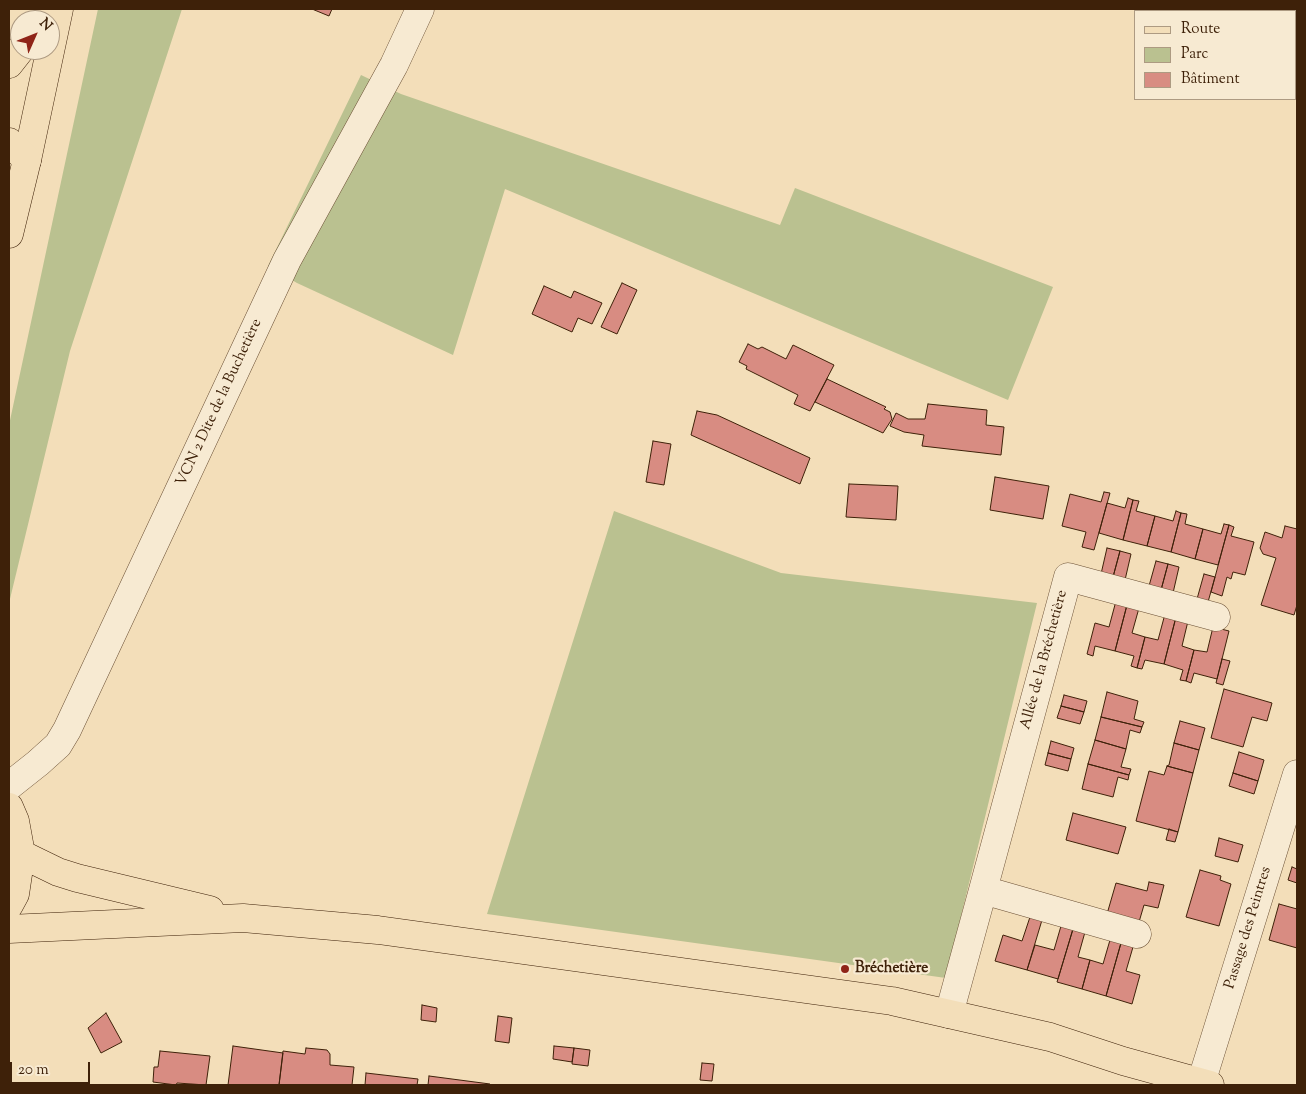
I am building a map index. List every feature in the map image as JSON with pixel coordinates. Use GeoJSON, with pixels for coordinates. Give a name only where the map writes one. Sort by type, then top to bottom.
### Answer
{"type":"FeatureCollection","features":[{"type":"Feature","properties":{"kind":"main road"},"geometry":{"type":"LineString","coordinates":[[9,234],[17,162],[59,9]]}},
{"type":"Feature","properties":{"kind":"main road"},"geometry":{"type":"LineString","coordinates":[[9,807],[15,821],[21,854],[15,894],[9,905]]}},
{"type":"Feature","properties":{"kind":"main road"},"geometry":{"type":"LineString","coordinates":[[21,854],[58,872],[77,878],[243,918]]}},
{"type":"Feature","properties":{"kind":"main road"},"geometry":{"type":"LineString","coordinates":[[9,929],[243,918],[378,930],[892,1001],[1050,1037],[1123,1061],[1206,1084]]}},
{"type":"Feature","properties":{"kind":"street","name":"VCN 2 Dite de la Buchetière"},"geometry":{"type":"LineString","coordinates":[[9,786],[58,745],[67,730],[287,260],[394,65],[420,9]]}},
{"type":"Feature","properties":{"kind":"street","name":"Allée de la Bréchetière"},"geometry":{"type":"LineString","coordinates":[[949,1014],[1068,577],[1216,617]]}},
{"type":"Feature","properties":{"kind":"street","name":"Passage des Peintres"},"geometry":{"type":"LineString","coordinates":[[1206,1084],[1297,774]]}},
{"type":"Feature","properties":{"kind":"street"},"geometry":{"type":"LineString","coordinates":[[983,890],[1137,934]]}},
{"type":"Feature","properties":{"kind":"green space"},"geometry":{"type":"Polygon","coordinates":[[[98,9],[182,9],[70,351],[9,603],[9,425],[98,9]]]}},
{"type":"Feature","properties":{"kind":"green space"},"geometry":{"type":"Polygon","coordinates":[[[361,75],[401,94],[780,225],[795,188],[1053,287],[1008,400],[505,189],[453,355],[297,283],[268,266],[361,75]]]}},
{"type":"Feature","properties":{"kind":"green space"},"geometry":{"type":"Polygon","coordinates":[[[614,511],[781,573],[1037,603],[946,978],[487,914],[614,511]]]}},
{"type":"Feature","properties":{"kind":"building"},"geometry":{"type":"Polygon","coordinates":[[[312,9],[332,9],[329,16],[312,9]]]}},
{"type":"Feature","properties":{"kind":"building"},"geometry":{"type":"Polygon","coordinates":[[[622,283],[637,290],[617,334],[601,327],[622,283]]]}},
{"type":"Feature","properties":{"kind":"building"},"geometry":{"type":"Polygon","coordinates":[[[544,286],[571,298],[574,291],[602,303],[592,324],[578,318],[572,332],[532,314],[544,286]]]}},
{"type":"Feature","properties":{"kind":"building"},"geometry":{"type":"Polygon","coordinates":[[[748,344],[758,349],[762,347],[786,359],[793,345],[834,365],[810,411],[794,404],[798,395],[746,369],[747,366],[739,362],[748,344]]]}},
{"type":"Feature","properties":{"kind":"building"},"geometry":{"type":"Polygon","coordinates":[[[827,379],[886,407],[884,409],[890,412],[892,419],[883,433],[815,402],[827,379]]]}},
{"type":"Feature","properties":{"kind":"building"},"geometry":{"type":"Polygon","coordinates":[[[928,404],[987,410],[986,425],[1004,427],[1001,455],[922,446],[924,435],[904,432],[890,426],[896,413],[908,419],[925,419],[928,404]]]}},
{"type":"Feature","properties":{"kind":"building"},"geometry":{"type":"Polygon","coordinates":[[[697,411],[717,415],[810,458],[800,484],[691,435],[697,411]]]}},
{"type":"Feature","properties":{"kind":"building"},"geometry":{"type":"Polygon","coordinates":[[[653,441],[671,444],[664,485],[646,482],[653,441]]]}},
{"type":"Feature","properties":{"kind":"building"},"geometry":{"type":"Polygon","coordinates":[[[995,477],[1049,486],[1043,519],[990,510],[995,477]]]}},
{"type":"Feature","properties":{"kind":"building"},"geometry":{"type":"Polygon","coordinates":[[[849,484],[898,486],[896,520],[846,517],[849,484]]]}},
{"type":"Feature","properties":{"kind":"building"},"geometry":{"type":"Polygon","coordinates":[[[1104,492],[1110,493],[1094,550],[1082,547],[1086,532],[1062,526],[1070,494],[1101,502],[1104,492]]]}},
{"type":"Feature","properties":{"kind":"building"},"geometry":{"type":"Polygon","coordinates":[[[1128,498],[1133,500],[1123,540],[1099,533],[1107,503],[1125,508],[1128,498]]]}},
{"type":"Feature","properties":{"kind":"building"},"geometry":{"type":"Polygon","coordinates":[[[1133,500],[1139,501],[1136,511],[1155,516],[1147,546],[1123,540],[1133,500]]]}},
{"type":"Feature","properties":{"kind":"building"},"geometry":{"type":"Polygon","coordinates":[[[1176,511],[1181,513],[1171,552],[1147,546],[1155,516],[1173,521],[1176,511]]]}},
{"type":"Feature","properties":{"kind":"building"},"geometry":{"type":"Polygon","coordinates":[[[1181,513],[1187,514],[1185,524],[1203,529],[1195,559],[1171,552],[1181,513]]]}},
{"type":"Feature","properties":{"kind":"building"},"geometry":{"type":"Polygon","coordinates":[[[1224,524],[1229,525],[1218,565],[1195,559],[1203,529],[1221,534],[1224,524]]]}},
{"type":"Feature","properties":{"kind":"building"},"geometry":{"type":"Polygon","coordinates":[[[1229,525],[1234,527],[1231,536],[1254,542],[1245,575],[1233,572],[1231,579],[1227,577],[1222,596],[1211,592],[1229,525]]]}},
{"type":"Feature","properties":{"kind":"building"},"geometry":{"type":"Polygon","coordinates":[[[1285,526],[1297,529],[1297,605],[1294,615],[1261,605],[1276,558],[1263,554],[1260,548],[1265,532],[1282,538],[1285,526]]]}},
{"type":"Feature","properties":{"kind":"building"},"geometry":{"type":"Polygon","coordinates":[[[1107,548],[1120,551],[1113,577],[1101,574],[1107,548]]]}},
{"type":"Feature","properties":{"kind":"building"},"geometry":{"type":"Polygon","coordinates":[[[1120,551],[1131,554],[1125,580],[1113,577],[1120,551]]]}},
{"type":"Feature","properties":{"kind":"building"},"geometry":{"type":"Polygon","coordinates":[[[1156,561],[1168,564],[1161,590],[1149,586],[1156,561]]]}},
{"type":"Feature","properties":{"kind":"building"},"geometry":{"type":"Polygon","coordinates":[[[1168,564],[1179,567],[1173,593],[1161,590],[1168,564]]]}},
{"type":"Feature","properties":{"kind":"building"},"geometry":{"type":"Polygon","coordinates":[[[1204,574],[1215,577],[1208,602],[1197,599],[1204,574]]]}},
{"type":"Feature","properties":{"kind":"building"},"geometry":{"type":"Polygon","coordinates":[[[1116,601],[1127,605],[1115,651],[1095,646],[1093,656],[1087,654],[1095,623],[1109,627],[1116,601]]]}},
{"type":"Feature","properties":{"kind":"building"},"geometry":{"type":"Polygon","coordinates":[[[1127,605],[1139,608],[1132,633],[1145,637],[1137,668],[1131,666],[1134,656],[1115,651],[1127,605]]]}},
{"type":"Feature","properties":{"kind":"building"},"geometry":{"type":"Polygon","coordinates":[[[1165,614],[1176,617],[1164,664],[1145,660],[1142,669],[1137,668],[1145,637],[1158,640],[1165,614]]]}},
{"type":"Feature","properties":{"kind":"building"},"geometry":{"type":"Polygon","coordinates":[[[1176,617],[1188,621],[1182,646],[1194,650],[1186,681],[1180,680],[1183,670],[1164,664],[1176,617]]]}},
{"type":"Feature","properties":{"kind":"building"},"geometry":{"type":"Polygon","coordinates":[[[1213,627],[1229,631],[1217,679],[1194,673],[1191,683],[1186,681],[1194,650],[1207,652],[1213,627]]]}},
{"type":"Feature","properties":{"kind":"building"},"geometry":{"type":"Polygon","coordinates":[[[1222,659],[1230,661],[1223,685],[1216,683],[1222,659]]]}},
{"type":"Feature","properties":{"kind":"building"},"geometry":{"type":"Polygon","coordinates":[[[1224,689],[1272,703],[1267,721],[1252,717],[1243,747],[1211,738],[1224,689]]]}},
{"type":"Feature","properties":{"kind":"building"},"geometry":{"type":"Polygon","coordinates":[[[1107,692],[1138,701],[1134,719],[1144,722],[1142,727],[1101,717],[1107,692]]]}},
{"type":"Feature","properties":{"kind":"building"},"geometry":{"type":"Polygon","coordinates":[[[1064,695],[1087,701],[1084,712],[1061,706],[1064,695]]]}},
{"type":"Feature","properties":{"kind":"building"},"geometry":{"type":"Polygon","coordinates":[[[1061,706],[1084,712],[1080,724],[1057,718],[1061,706]]]}},
{"type":"Feature","properties":{"kind":"building"},"geometry":{"type":"Polygon","coordinates":[[[1101,717],[1142,727],[1140,733],[1130,730],[1126,749],[1095,740],[1101,717]]]}},
{"type":"Feature","properties":{"kind":"building"},"geometry":{"type":"Polygon","coordinates":[[[1180,721],[1205,728],[1199,750],[1174,743],[1180,721]]]}},
{"type":"Feature","properties":{"kind":"building"},"geometry":{"type":"Polygon","coordinates":[[[1095,740],[1126,749],[1121,767],[1131,769],[1129,775],[1088,764],[1095,740]]]}},
{"type":"Feature","properties":{"kind":"building"},"geometry":{"type":"Polygon","coordinates":[[[1051,741],[1074,748],[1071,759],[1048,753],[1051,741]]]}},
{"type":"Feature","properties":{"kind":"building"},"geometry":{"type":"Polygon","coordinates":[[[1174,743],[1199,750],[1193,773],[1167,766],[1169,765],[1174,743]]]}},
{"type":"Feature","properties":{"kind":"building"},"geometry":{"type":"Polygon","coordinates":[[[1239,752],[1264,760],[1258,781],[1233,773],[1239,752]]]}},
{"type":"Feature","properties":{"kind":"building"},"geometry":{"type":"Polygon","coordinates":[[[1048,753],[1071,759],[1068,771],[1045,765],[1048,753]]]}},
{"type":"Feature","properties":{"kind":"building"},"geometry":{"type":"Polygon","coordinates":[[[1088,764],[1129,775],[1128,780],[1118,777],[1113,797],[1082,789],[1088,764]]]}},
{"type":"Feature","properties":{"kind":"building"},"geometry":{"type":"Polygon","coordinates":[[[1167,766],[1193,773],[1178,832],[1136,821],[1149,771],[1164,775],[1167,766]]]}},
{"type":"Feature","properties":{"kind":"building"},"geometry":{"type":"Polygon","coordinates":[[[1233,773],[1258,781],[1254,794],[1229,786],[1233,773]]]}},
{"type":"Feature","properties":{"kind":"building"},"geometry":{"type":"Polygon","coordinates":[[[1073,813],[1126,827],[1118,854],[1066,840],[1073,813]]]}},
{"type":"Feature","properties":{"kind":"building"},"geometry":{"type":"Polygon","coordinates":[[[1169,829],[1178,832],[1175,842],[1166,840],[1169,829]]]}},
{"type":"Feature","properties":{"kind":"building"},"geometry":{"type":"Polygon","coordinates":[[[1219,838],[1243,845],[1238,862],[1215,856],[1219,838]]]}},
{"type":"Feature","properties":{"kind":"building"},"geometry":{"type":"Polygon","coordinates":[[[1292,867],[1297,869],[1297,883],[1288,880],[1292,867]]]}},
{"type":"Feature","properties":{"kind":"building"},"geometry":{"type":"Polygon","coordinates":[[[1200,870],[1221,876],[1220,880],[1231,884],[1219,926],[1186,917],[1200,870]]]}},
{"type":"Feature","properties":{"kind":"building"},"geometry":{"type":"Polygon","coordinates":[[[1149,882],[1164,885],[1158,908],[1144,905],[1139,922],[1107,914],[1116,883],[1147,891],[1149,882]]]}},
{"type":"Feature","properties":{"kind":"building"},"geometry":{"type":"Polygon","coordinates":[[[1279,904],[1297,909],[1297,948],[1269,940],[1279,904]]]}},
{"type":"Feature","properties":{"kind":"building"},"geometry":{"type":"Polygon","coordinates":[[[1030,917],[1042,920],[1027,970],[995,961],[1003,935],[1022,941],[1030,917]]]}},
{"type":"Feature","properties":{"kind":"building"},"geometry":{"type":"Polygon","coordinates":[[[1061,926],[1073,929],[1058,979],[1027,970],[1035,945],[1054,950],[1061,926]]]}},
{"type":"Feature","properties":{"kind":"building"},"geometry":{"type":"Polygon","coordinates":[[[1073,929],[1085,932],[1078,957],[1090,960],[1082,989],[1057,982],[1073,929]]]}},
{"type":"Feature","properties":{"kind":"building"},"geometry":{"type":"Polygon","coordinates":[[[1110,940],[1121,943],[1106,996],[1082,989],[1090,960],[1103,964],[1110,940]]]}},
{"type":"Feature","properties":{"kind":"building"},"geometry":{"type":"Polygon","coordinates":[[[1121,943],[1133,947],[1126,971],[1140,975],[1132,1004],[1106,996],[1121,943]]]}},
{"type":"Feature","properties":{"kind":"building"},"geometry":{"type":"Polygon","coordinates":[[[422,1005],[437,1008],[436,1022],[421,1020],[422,1005]]]}},
{"type":"Feature","properties":{"kind":"building"},"geometry":{"type":"Polygon","coordinates":[[[106,1013],[122,1042],[101,1053],[88,1028],[106,1013]]]}},
{"type":"Feature","properties":{"kind":"building"},"geometry":{"type":"Polygon","coordinates":[[[498,1016],[512,1018],[509,1043],[495,1041],[498,1016]]]}},
{"type":"Feature","properties":{"kind":"building"},"geometry":{"type":"Polygon","coordinates":[[[233,1046],[283,1053],[279,1085],[228,1085],[233,1046]]]}},
{"type":"Feature","properties":{"kind":"building"},"geometry":{"type":"Polygon","coordinates":[[[554,1046],[574,1048],[572,1062],[553,1059],[554,1046]]]}},
{"type":"Feature","properties":{"kind":"building"},"geometry":{"type":"Polygon","coordinates":[[[306,1048],[327,1050],[330,1054],[330,1065],[354,1067],[352,1085],[279,1085],[283,1051],[305,1054],[306,1048]]]}},
{"type":"Feature","properties":{"kind":"building"},"geometry":{"type":"Polygon","coordinates":[[[574,1048],[590,1050],[588,1066],[572,1064],[574,1048]]]}},
{"type":"Feature","properties":{"kind":"building"},"geometry":{"type":"Polygon","coordinates":[[[160,1051],[210,1056],[206,1085],[177,1083],[176,1085],[153,1082],[154,1067],[158,1067],[160,1051]]]}},
{"type":"Feature","properties":{"kind":"building"},"geometry":{"type":"Polygon","coordinates":[[[702,1063],[714,1064],[712,1081],[700,1080],[702,1063]]]}},
{"type":"Feature","properties":{"kind":"building"},"geometry":{"type":"Polygon","coordinates":[[[366,1073],[418,1079],[417,1085],[365,1085],[366,1073]]]}},
{"type":"Feature","properties":{"kind":"building"},"geometry":{"type":"Polygon","coordinates":[[[429,1076],[490,1084],[490,1085],[428,1085],[429,1076]]]}},
{"type":"Feature","properties":{"kind":"place","name":"Bréchetière"},"geometry":{"type":"Point","coordinates":[845,969]}}]}
